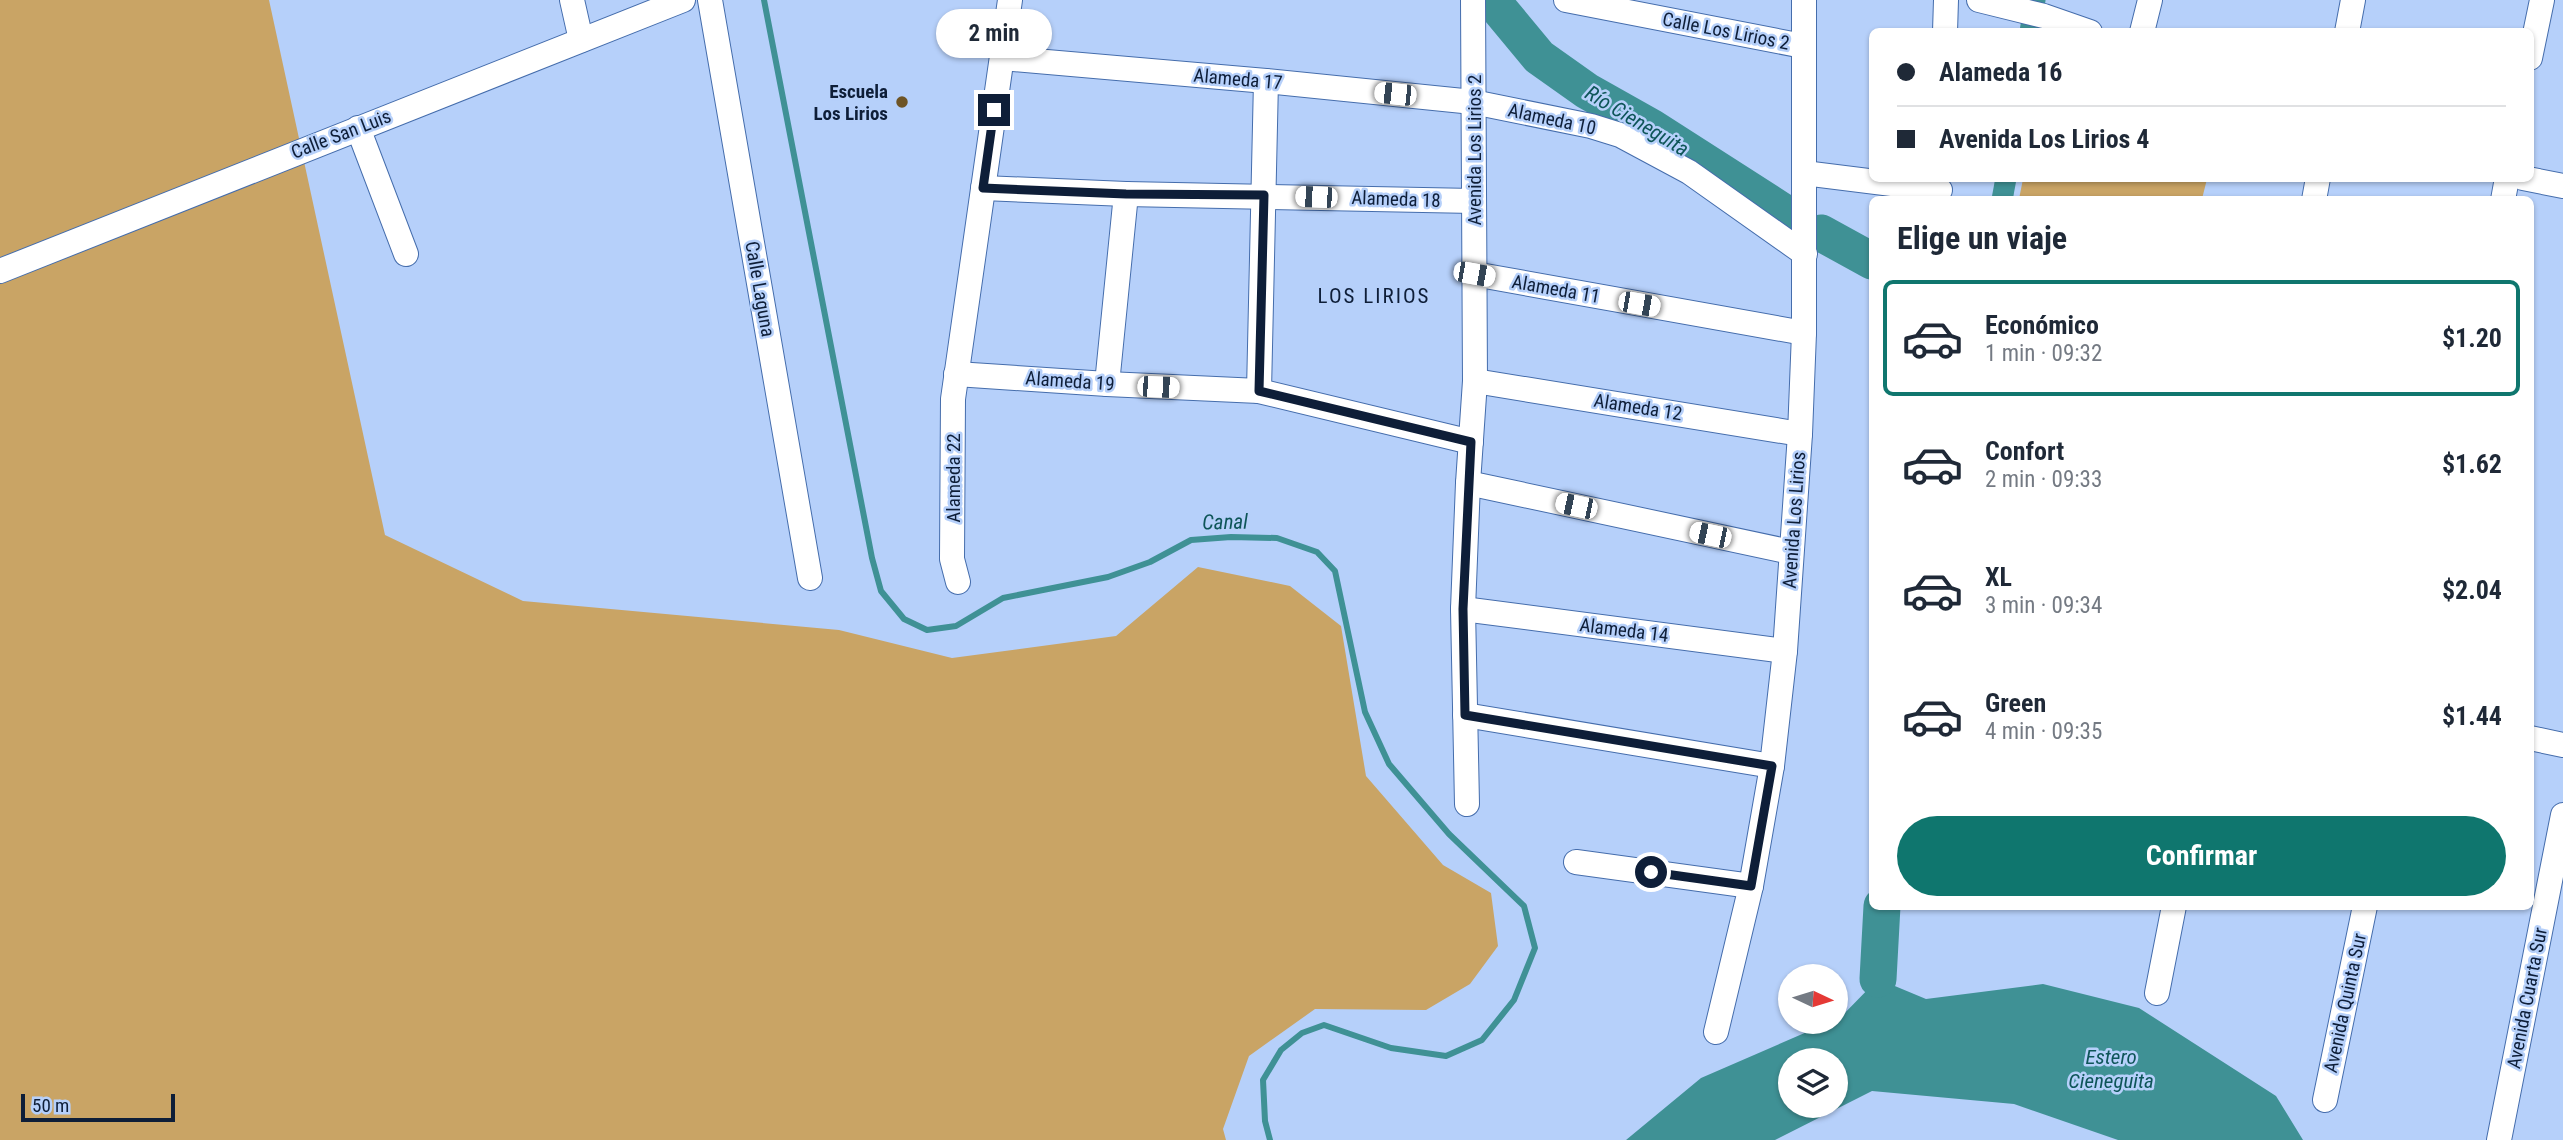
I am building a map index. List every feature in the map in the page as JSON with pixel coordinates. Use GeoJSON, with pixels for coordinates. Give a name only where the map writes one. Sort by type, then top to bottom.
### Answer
{"type":"FeatureCollection","features":[{"type":"Feature","properties":{"kind":"street"},"geometry":{"type":"LineString","coordinates":[[572,0],[581,40]]}},
{"type":"Feature","properties":{"kind":"street","name":"Calle San Luis"},"geometry":{"type":"LineString","coordinates":[[0,271],[683,0]]}},
{"type":"Feature","properties":{"kind":"street","name":"Calle Laguna"},"geometry":{"type":"LineString","coordinates":[[710,0],[810,578]]}},
{"type":"Feature","properties":{"kind":"street","name":"Alameda 22"},"geometry":{"type":"LineString","coordinates":[[958,582],[952,559],[953,399],[1010,0]]}},
{"type":"Feature","properties":{"kind":"street","name":"Avenida Los Lirios 2"},"geometry":{"type":"LineString","coordinates":[[1466,804],[1463,609],[1475,381],[1473,0]]}},
{"type":"Feature","properties":{"kind":"street","name":"Calle Los Lirios 2"},"geometry":{"type":"LineString","coordinates":[[1566,0],[1803,46]]}},
{"type":"Feature","properties":{"kind":"street","name":"Avenida Los Lirios"},"geometry":{"type":"LineString","coordinates":[[1716,1032],[1751,886],[1772,766],[1785,652],[1804,333],[1804,0]]}},
{"type":"Feature","properties":{"kind":"street"},"geometry":{"type":"LineString","coordinates":[[1945,0],[1945,28]]}},
{"type":"Feature","properties":{"kind":"street"},"geometry":{"type":"LineString","coordinates":[[2143,28],[2150,0]]}},
{"type":"Feature","properties":{"kind":"street"},"geometry":{"type":"LineString","coordinates":[[2348,28],[2353,0]]}},
{"type":"Feature","properties":{"kind":"street"},"geometry":{"type":"LineString","coordinates":[[2534,39],[2542,0]]}},
{"type":"Feature","properties":{"kind":"street"},"geometry":{"type":"LineString","coordinates":[[1987,2],[2044,16],[2078,28]]}},
{"type":"Feature","properties":{"kind":"street","name":"Alameda 17"},"geometry":{"type":"LineString","coordinates":[[1002,58],[1473,102]]}},
{"type":"Feature","properties":{"kind":"street"},"geometry":{"type":"LineString","coordinates":[[1259,391],[1266,81]]}},
{"type":"Feature","properties":{"kind":"street","name":"Alameda 10"},"geometry":{"type":"LineString","coordinates":[[1473,102],[1591,126],[1620,135],[1689,172],[1805,254]]}},
{"type":"Feature","properties":{"kind":"street"},"geometry":{"type":"LineString","coordinates":[[358,128],[406,254]]}},
{"type":"Feature","properties":{"kind":"street"},"geometry":{"type":"LineString","coordinates":[[1804,173],[1869,181]]}},
{"type":"Feature","properties":{"kind":"street"},"geometry":{"type":"LineString","coordinates":[[2534,180],[2563,186]]}},
{"type":"Feature","properties":{"kind":"street"},"geometry":{"type":"LineString","coordinates":[[1881,182],[1941,189]]}},
{"type":"Feature","properties":{"kind":"street","name":"Alameda 18"},"geometry":{"type":"LineString","coordinates":[[983,188],[1126,194],[1474,201]]}},
{"type":"Feature","properties":{"kind":"street"},"geometry":{"type":"LineString","coordinates":[[1107,384],[1126,194]]}},
{"type":"Feature","properties":{"kind":"street","name":"Alameda 11"},"geometry":{"type":"LineString","coordinates":[[1474,274],[1804,333]]}},
{"type":"Feature","properties":{"kind":"street","name":"Alameda 19"},"geometry":{"type":"LineString","coordinates":[[957,374],[1259,391],[1471,442]]}},
{"type":"Feature","properties":{"kind":"street","name":"Alameda 12"},"geometry":{"type":"LineString","coordinates":[[1475,381],[1800,434]]}},
{"type":"Feature","properties":{"kind":"street"},"geometry":{"type":"LineString","coordinates":[[1468,483],[1791,552]]}},
{"type":"Feature","properties":{"kind":"street","name":"Alameda 14"},"geometry":{"type":"LineString","coordinates":[[1463,609],[1785,652]]}},
{"type":"Feature","properties":{"kind":"street"},"geometry":{"type":"LineString","coordinates":[[1465,715],[1772,766]]}},
{"type":"Feature","properties":{"kind":"street"},"geometry":{"type":"LineString","coordinates":[[2534,739],[2563,745]]}},
{"type":"Feature","properties":{"kind":"street","name":"Avenida Cuarta Sur"},"geometry":{"type":"LineString","coordinates":[[2499,1140],[2563,815]]}},
{"type":"Feature","properties":{"kind":"street"},"geometry":{"type":"LineString","coordinates":[[1576,862],[1751,886]]}},
{"type":"Feature","properties":{"kind":"street"},"geometry":{"type":"LineString","coordinates":[[2157,993],[2173,910]]}},
{"type":"Feature","properties":{"kind":"street","name":"Avenida Quinta Sur"},"geometry":{"type":"LineString","coordinates":[[2325,1100],[2364,910]]}},
{"type":"Feature","properties":{"kind":"shaded area"},"geometry":{"type":"Polygon","coordinates":[[[0,0],[269,0],[385,535],[523,601],[839,630],[952,658],[1116,636],[1198,567],[1290,586],[1341,626],[1366,776],[1443,865],[1491,893],[1498,946],[1470,984],[1426,1010],[1315,1009],[1249,1056],[1223,1129],[1226,1140],[0,1140],[0,0]]]}},
{"type":"Feature","properties":{"kind":"shaded area"},"geometry":{"type":"Polygon","coordinates":[[[2022,182],[2206,182],[2203,196],[2020,196],[2022,182]]]}},
{"type":"Feature","properties":{"kind":"water","name":"Estero Cieneguita"},"geometry":{"type":"Polygon","coordinates":[[[1878,979],[1926,999],[2043,984],[2139,1008],[2276,1096],[2303,1140],[2118,1140],[2014,1104],[1872,1091],[1848,1103],[1848,1048],[1778,1048],[1778,1118],[1819,1118],[1775,1140],[1626,1140],[1701,1078],[1802,1034],[1848,1034],[1848,1010],[1878,979]]]}},
{"type":"Feature","properties":{"kind":"waterway","name":"Canal"},"geometry":{"type":"LineString","coordinates":[[764,0],[872,558],[881,591],[904,619],[927,630],[956,626],[1003,598],[1108,577],[1150,562],[1191,540],[1277,538],[1317,552],[1335,571],[1365,712],[1389,764],[1449,834],[1524,906],[1535,948],[1514,1000],[1482,1040],[1446,1056],[1391,1048],[1324,1025],[1302,1033],[1281,1050],[1263,1080],[1265,1121],[1270,1140]]}},
{"type":"Feature","properties":{"kind":"waterway"},"geometry":{"type":"LineString","coordinates":[[2031,28],[2035,0]]}},
{"type":"Feature","properties":{"kind":"waterway","name":"Río Cieneguita"},"geometry":{"type":"LineString","coordinates":[[1500,10],[1539,57],[1587,91],[1651,127],[1788,215]]}},
{"type":"Feature","properties":{"kind":"waterway"},"geometry":{"type":"LineString","coordinates":[[2003,196],[2005,182]]}},
{"type":"Feature","properties":{"kind":"waterway","name":"Río Cieneguita"},"geometry":{"type":"LineString","coordinates":[[1821,233],[1869,259]]}},
{"type":"Feature","properties":{"kind":"waterway","name":"Río Cieneguita"},"geometry":{"type":"LineString","coordinates":[[1878,979],[1882,910]]}},
{"type":"Feature","properties":{"kind":"place","name":"Escuela Los Lirios"},"geometry":{"type":"Point","coordinates":[902,102]}},
{"type":"Feature","properties":{"kind":"district","name":"LOS LIRIOS"},"geometry":{"type":"Point","coordinates":[1374,296]}},
{"type":"Feature","properties":{"kind":"route"},"geometry":{"type":"LineString","coordinates":[[994,110],[983,188],[1126,194],[1264,195],[1259,391],[1471,442],[1463,609],[1465,715],[1772,766],[1751,886],[1651,872]]}}]}
